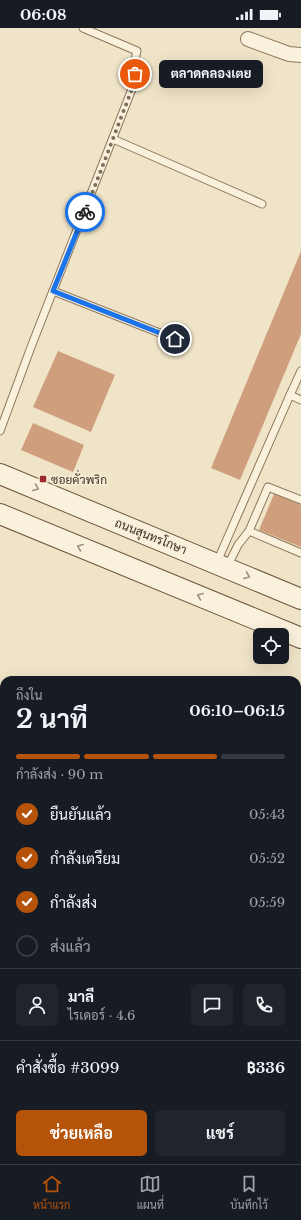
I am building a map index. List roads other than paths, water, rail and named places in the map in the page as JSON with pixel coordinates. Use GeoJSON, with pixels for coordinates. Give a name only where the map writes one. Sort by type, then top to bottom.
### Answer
{"type":"FeatureCollection","features":[{"type":"Feature","properties":{"kind":"main road","name":"ถนนสุนทรโกษา"},"geometry":{"type":"LineString","coordinates":[[0,474],[301,599]]}},
{"type":"Feature","properties":{"kind":"main road"},"geometry":{"type":"LineString","coordinates":[[0,514],[301,638]]}},
{"type":"Feature","properties":{"kind":"street"},"geometry":{"type":"LineString","coordinates":[[248,39],[289,54],[301,55]]}},
{"type":"Feature","properties":{"kind":"lane"},"geometry":{"type":"LineString","coordinates":[[0,431],[132,89],[135,74],[134,63],[137,50],[83,28]]}},
{"type":"Feature","properties":{"kind":"lane"},"geometry":{"type":"LineString","coordinates":[[113,139],[262,204]]}},
{"type":"Feature","properties":{"kind":"lane"},"geometry":{"type":"LineString","coordinates":[[53,291],[175,339]]}},
{"type":"Feature","properties":{"kind":"lane"},"geometry":{"type":"LineString","coordinates":[[222,565],[301,371]]}},
{"type":"Feature","properties":{"kind":"lane"},"geometry":{"type":"LineString","coordinates":[[290,396],[301,400]]}},
{"type":"Feature","properties":{"kind":"lane"},"geometry":{"type":"LineString","coordinates":[[222,565],[249,532],[268,487],[301,500]]}},
{"type":"Feature","properties":{"kind":"lane"},"geometry":{"type":"LineString","coordinates":[[249,532],[301,553]]}},
{"type":"Feature","properties":{"kind":"place","name":"ตลาดคลองเตย"},"geometry":{"type":"Point","coordinates":[135,74]}},
{"type":"Feature","properties":{"kind":"place","name":"ซอยคั่วพริก"},"geometry":{"type":"Point","coordinates":[43,479]}}]}
